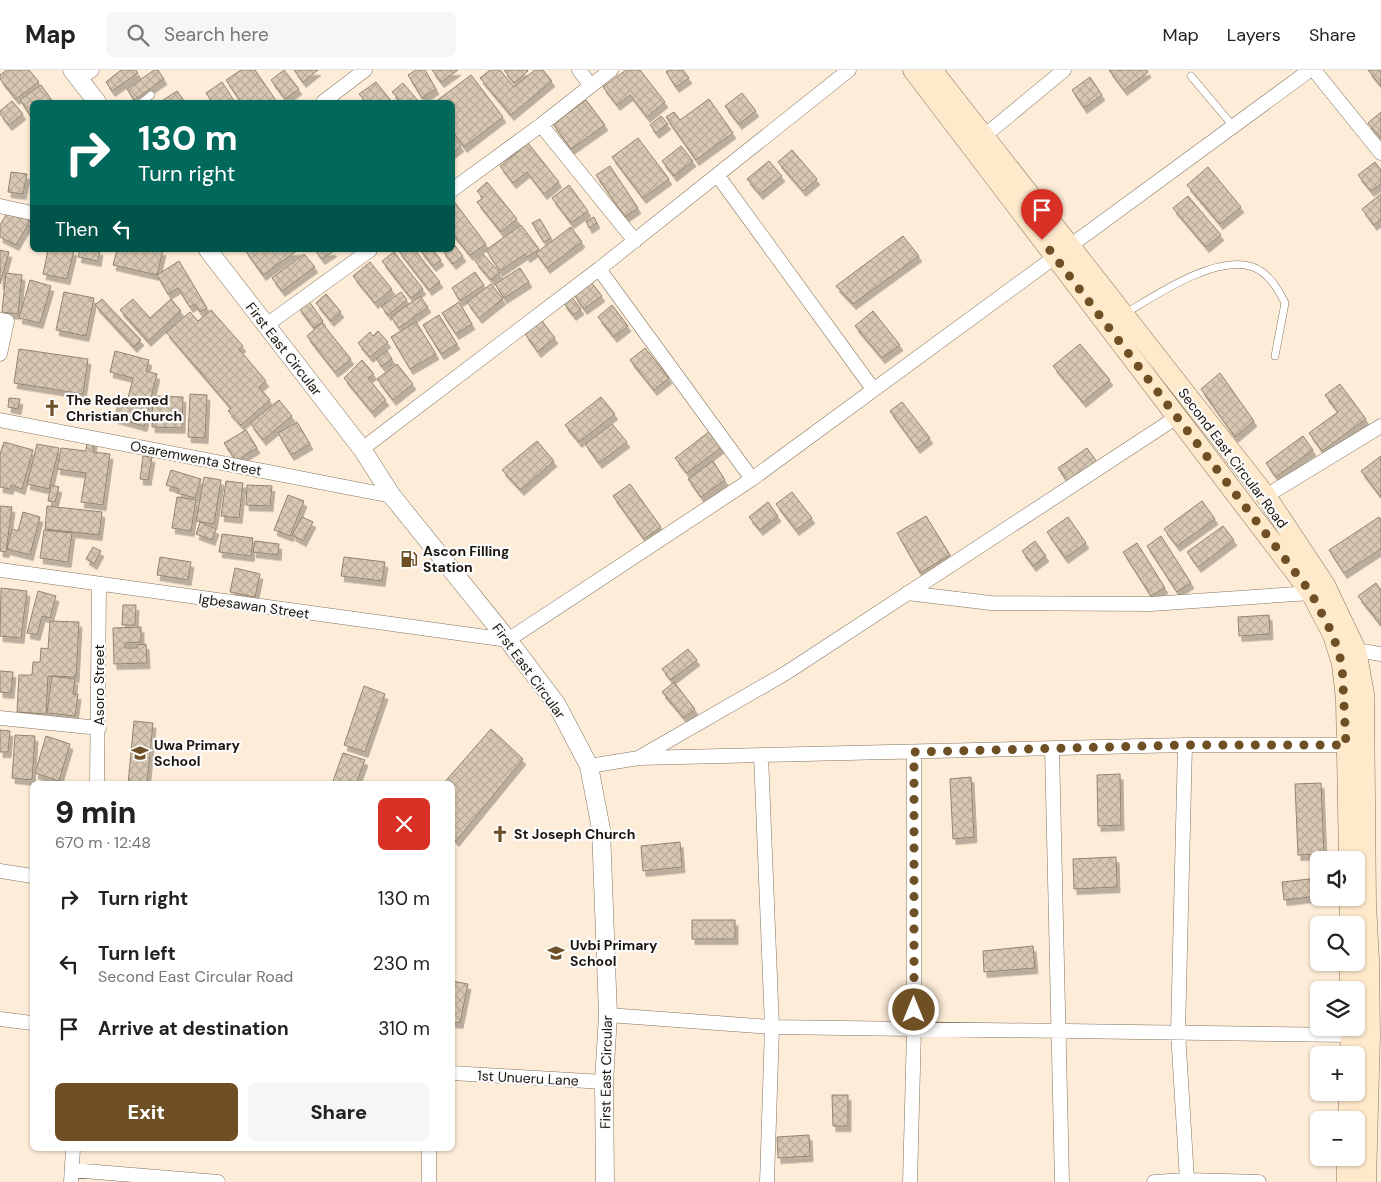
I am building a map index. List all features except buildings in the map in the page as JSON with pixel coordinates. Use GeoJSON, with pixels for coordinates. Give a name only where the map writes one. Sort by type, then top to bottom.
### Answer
{"type":"FeatureCollection","features":[{"type":"Feature","properties":{"kind":"main road","name":"Second East Circular Road"},"geometry":{"type":"LineString","coordinates":[[913,70],[1061,250],[1124,315],[1266,496],[1324,585],[1356,650],[1364,694],[1367,961],[1374,1154],[1366,1182]]}},
{"type":"Feature","properties":{"kind":"main road","name":"Second East Circular Road"},"geometry":{"type":"LineString","coordinates":[[932,70],[983,137],[1177,417],[1311,593],[1333,635],[1342,664],[1349,851]]}},
{"type":"Feature","properties":{"kind":"main road","name":"Second East Circular Road"},"geometry":{"type":"LineString","coordinates":[[1355,981],[1367,961]]}},
{"type":"Feature","properties":{"kind":"main road"},"geometry":{"type":"LineString","coordinates":[[1346,1182],[1347,1166]]}},
{"type":"Feature","properties":{"kind":"street"},"geometry":{"type":"LineString","coordinates":[[326,100],[365,70]]}},
{"type":"Feature","properties":{"kind":"street"},"geometry":{"type":"LineString","coordinates":[[579,70],[592,86]]}},
{"type":"Feature","properties":{"kind":"street"},"geometry":{"type":"LineString","coordinates":[[455,188],[542,125],[612,70]]}},
{"type":"Feature","properties":{"kind":"street"},"geometry":{"type":"LineString","coordinates":[[362,450],[599,269],[849,70]]}},
{"type":"Feature","properties":{"kind":"street"},"geometry":{"type":"LineString","coordinates":[[983,137],[1064,70]]}},
{"type":"Feature","properties":{"kind":"street"},"geometry":{"type":"LineString","coordinates":[[508,640],[752,479],[1061,250],[1312,70],[1381,152]]}},
{"type":"Feature","properties":{"kind":"street"},"geometry":{"type":"LineString","coordinates":[[81,73],[96,100]]}},
{"type":"Feature","properties":{"kind":"street"},"geometry":{"type":"LineString","coordinates":[[542,125],[634,241]]}},
{"type":"Feature","properties":{"kind":"street"},"geometry":{"type":"LineString","coordinates":[[718,176],[874,390]]}},
{"type":"Feature","properties":{"kind":"street"},"geometry":{"type":"LineString","coordinates":[[0,206],[30,213]]}},
{"type":"Feature","properties":{"kind":"street","name":"First East Circular"},"geometry":{"type":"LineString","coordinates":[[210,252],[362,450],[392,496],[508,640],[557,706],[589,766],[601,829],[608,1015],[604,1082],[605,1182]]}},
{"type":"Feature","properties":{"kind":"street"},"geometry":{"type":"LineString","coordinates":[[266,326],[367,252]]}},
{"type":"Feature","properties":{"kind":"street"},"geometry":{"type":"LineString","coordinates":[[599,269],[752,479]]}},
{"type":"Feature","properties":{"kind":"street"},"geometry":{"type":"LineString","coordinates":[[0,320],[7,321],[0,354]]}},
{"type":"Feature","properties":{"kind":"street"},"geometry":{"type":"LineString","coordinates":[[639,758],[786,673],[1177,417]]}},
{"type":"Feature","properties":{"kind":"street","name":"Osaremwenta Street"},"geometry":{"type":"LineString","coordinates":[[0,420],[392,496]]}},
{"type":"Feature","properties":{"kind":"street"},"geometry":{"type":"LineString","coordinates":[[1266,496],[1381,426]]}},
{"type":"Feature","properties":{"kind":"street","name":"Igbesawan Street"},"geometry":{"type":"LineString","coordinates":[[0,570],[508,640]]}},
{"type":"Feature","properties":{"kind":"street","name":"Asoro Street"},"geometry":{"type":"LineString","coordinates":[[97,781],[99,728],[98,585]]}},
{"type":"Feature","properties":{"kind":"street"},"geometry":{"type":"LineString","coordinates":[[907,593],[991,604],[1132,604],[1311,593]]}},
{"type":"Feature","properties":{"kind":"street"},"geometry":{"type":"LineString","coordinates":[[1356,650],[1381,654]]}},
{"type":"Feature","properties":{"kind":"street"},"geometry":{"type":"LineString","coordinates":[[0,718],[99,728]]}},
{"type":"Feature","properties":{"kind":"street"},"geometry":{"type":"LineString","coordinates":[[589,766],[639,758],[1185,745],[1346,745]]}},
{"type":"Feature","properties":{"kind":"street"},"geometry":{"type":"LineString","coordinates":[[1185,745],[1178,1032],[1187,1180]]}},
{"type":"Feature","properties":{"kind":"street"},"geometry":{"type":"LineString","coordinates":[[1052,748],[1062,1182]]}},
{"type":"Feature","properties":{"kind":"street"},"geometry":{"type":"LineString","coordinates":[[910,1182],[914,1030],[914,752]]}},
{"type":"Feature","properties":{"kind":"street"},"geometry":{"type":"LineString","coordinates":[[761,755],[772,1027],[766,1182]]}},
{"type":"Feature","properties":{"kind":"street"},"geometry":{"type":"LineString","coordinates":[[0,871],[30,876]]}},
{"type":"Feature","properties":{"kind":"street"},"geometry":{"type":"LineString","coordinates":[[608,1015],[772,1027],[1058,1032],[1310,1031]]}},
{"type":"Feature","properties":{"kind":"street"},"geometry":{"type":"LineString","coordinates":[[0,1019],[30,1022]]}},
{"type":"Feature","properties":{"kind":"street","name":"1st Unueru Lane"},"geometry":{"type":"LineString","coordinates":[[455,1073],[604,1082]]}},
{"type":"Feature","properties":{"kind":"street"},"geometry":{"type":"LineString","coordinates":[[73,1151],[71,1176],[218,1182]]}},
{"type":"Feature","properties":{"kind":"street"},"geometry":{"type":"LineString","coordinates":[[429,1151],[429,1182]]}},
{"type":"Feature","properties":{"kind":"street"},"geometry":{"type":"LineString","coordinates":[[1154,1182],[1187,1180],[1259,1182]]}},
{"type":"Feature","properties":{"kind":"lane"},"geometry":{"type":"LineString","coordinates":[[1191,76],[1233,126]]}},
{"type":"Feature","properties":{"kind":"lane"},"geometry":{"type":"LineString","coordinates":[[145,100],[152,95]]}},
{"type":"Feature","properties":{"kind":"lane"},"geometry":{"type":"LineString","coordinates":[[1124,315],[1164,290],[1198,273],[1233,266],[1252,266],[1269,277],[1285,304],[1275,356]]}},
{"type":"Feature","properties":{"kind":"place","name":"The Redeemed Christian Church"},"geometry":{"type":"Point","coordinates":[52,408]}},
{"type":"Feature","properties":{"kind":"place","name":"Ascon Filling Station"},"geometry":{"type":"Point","coordinates":[409,559]}},
{"type":"Feature","properties":{"kind":"place","name":"Uwa Primary School"},"geometry":{"type":"Point","coordinates":[140,753]}},
{"type":"Feature","properties":{"kind":"place","name":"St Joseph Church"},"geometry":{"type":"Point","coordinates":[500,834]}},
{"type":"Feature","properties":{"kind":"place","name":"Uvbi Primary School"},"geometry":{"type":"Point","coordinates":[556,953]}},
{"type":"Feature","properties":{"kind":"route"},"geometry":{"type":"LineString","coordinates":[[914,1010],[914,752],[1185,745],[1346,745],[1346,700],[1342,664],[1333,635],[1311,593],[1042,240]]}}]}
